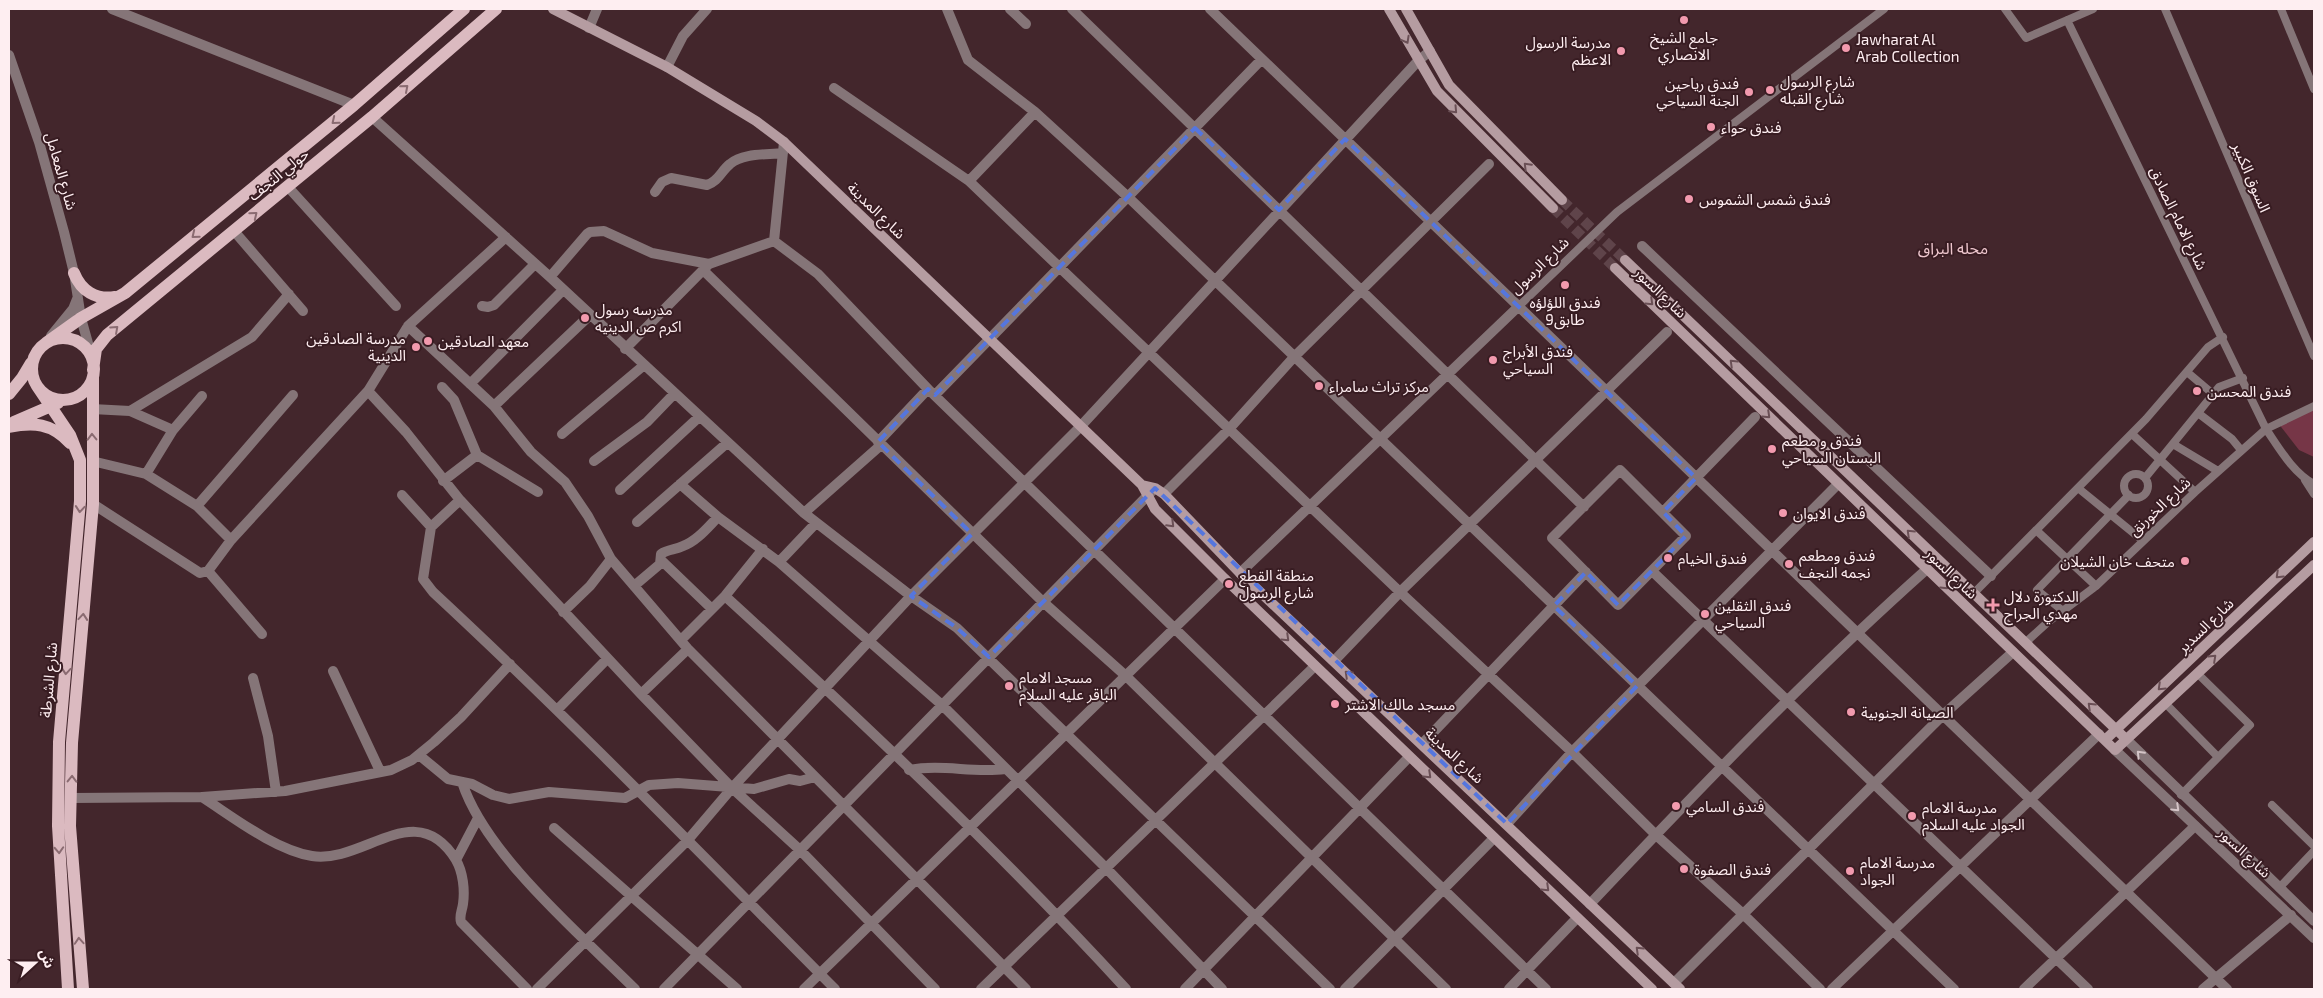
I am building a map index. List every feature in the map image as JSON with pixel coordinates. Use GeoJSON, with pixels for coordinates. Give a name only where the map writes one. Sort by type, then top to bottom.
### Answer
{"type":"FeatureCollection","features":[{"type":"Feature","properties":{"kind":"main road"},"geometry":{"type":"LineString","coordinates":[[9,394],[22,378],[36,354],[46,343],[81,318],[125,293],[354,105],[464,9]]}},
{"type":"Feature","properties":{"kind":"main road","name":"حولي النجف"},"geometry":{"type":"LineString","coordinates":[[93,369],[96,349],[107,336],[372,118],[496,9]]}},
{"type":"Feature","properties":{"kind":"main road","name":"شارع المدينة"},"geometry":{"type":"LineString","coordinates":[[553,9],[667,67],[756,121],[784,142],[1142,486],[1156,509],[1315,666],[1652,989]]}},
{"type":"Feature","properties":{"kind":"main road"},"geometry":{"type":"LineString","coordinates":[[1389,9],[1418,61],[1448,103],[1553,208]]}},
{"type":"Feature","properties":{"kind":"main road"},"geometry":{"type":"LineString","coordinates":[[1406,9],[1456,93],[1562,200]]}},
{"type":"Feature","properties":{"kind":"main road"},"geometry":{"type":"LineString","coordinates":[[375,87],[378,98],[389,102]]}},
{"type":"Feature","properties":{"kind":"main road"},"geometry":{"type":"LineString","coordinates":[[354,105],[365,106],[371,112],[372,118]]}},
{"type":"Feature","properties":{"kind":"main road","name":"شارع السور"},"geometry":{"type":"LineString","coordinates":[[1625,260],[2126,739]]}},
{"type":"Feature","properties":{"kind":"main road","name":"شارع السور"},"geometry":{"type":"LineString","coordinates":[[1615,268],[2115,750]]}},
{"type":"Feature","properties":{"kind":"main road"},"geometry":{"type":"LineString","coordinates":[[74,273],[78,281],[90,294],[108,298],[125,293]]}},
{"type":"Feature","properties":{"kind":"main road"},"geometry":{"type":"LineString","coordinates":[[9,426],[50,405],[70,400],[84,391],[93,369],[86,349],[74,340],[60,338],[46,343]]}},
{"type":"Feature","properties":{"kind":"main road"},"geometry":{"type":"LineString","coordinates":[[36,354],[32,370],[36,386],[48,396],[70,400]]}},
{"type":"Feature","properties":{"kind":"main road","name":"شارع الشرطة"},"geometry":{"type":"LineString","coordinates":[[68,989],[58,826],[59,751],[80,501],[92,410],[93,369]]}},
{"type":"Feature","properties":{"kind":"main road","name":"شارع الشرطة"},"geometry":{"type":"LineString","coordinates":[[36,386],[86,461],[93,504],[72,743],[70,826],[84,989]]}},
{"type":"Feature","properties":{"kind":"main road"},"geometry":{"type":"LineString","coordinates":[[9,426],[39,424],[54,430],[72,445],[86,461]]}},
{"type":"Feature","properties":{"kind":"main road","name":"شارع المدينة"},"geometry":{"type":"LineString","coordinates":[[1142,486],[1155,488],[1164,494],[1240,573],[1677,986]]}},
{"type":"Feature","properties":{"kind":"main road","name":"شارع السدير"},"geometry":{"type":"LineString","coordinates":[[2102,737],[2116,730],[2314,542]]}},
{"type":"Feature","properties":{"kind":"main road","name":"شارع السدير"},"geometry":{"type":"LineString","coordinates":[[2115,750],[2314,565]]}},
{"type":"Feature","properties":{"kind":"main road"},"geometry":{"type":"LineString","coordinates":[[2238,614],[2249,625]]}},
{"type":"Feature","properties":{"kind":"street"},"geometry":{"type":"LineString","coordinates":[[112,9],[354,105]]}},
{"type":"Feature","properties":{"kind":"street"},"geometry":{"type":"LineString","coordinates":[[589,28],[597,9]]}},
{"type":"Feature","properties":{"kind":"street"},"geometry":{"type":"LineString","coordinates":[[667,67],[683,36],[707,9]]}},
{"type":"Feature","properties":{"kind":"street"},"geometry":{"type":"LineString","coordinates":[[947,9],[968,60],[1035,112],[1128,197],[1954,989]]}},
{"type":"Feature","properties":{"kind":"street"},"geometry":{"type":"LineString","coordinates":[[1010,9],[1026,24]]}},
{"type":"Feature","properties":{"kind":"street"},"geometry":{"type":"LineString","coordinates":[[1072,9],[1584,506]]}},
{"type":"Feature","properties":{"kind":"street"},"geometry":{"type":"LineString","coordinates":[[1210,9],[2227,989]]}},
{"type":"Feature","properties":{"kind":"street","name":"شارع الرسول"},"geometry":{"type":"LineString","coordinates":[[1240,573],[1617,212],[1884,9]]}},
{"type":"Feature","properties":{"kind":"street"},"geometry":{"type":"LineString","coordinates":[[2005,9],[2026,38],[2093,9]]}},
{"type":"Feature","properties":{"kind":"street","name":"السوق الكبير"},"geometry":{"type":"LineString","coordinates":[[2165,9],[2314,356]]}},
{"type":"Feature","properties":{"kind":"street"},"geometry":{"type":"LineString","coordinates":[[2281,9],[2314,89]]}},
{"type":"Feature","properties":{"kind":"street","name":"شارع الامام الصادق"},"geometry":{"type":"LineString","coordinates":[[2067,20],[2243,378],[2266,429],[2314,494]]}},
{"type":"Feature","properties":{"kind":"street"},"geometry":{"type":"LineString","coordinates":[[537,989],[630,895],[687,841],[732,788],[911,596],[1080,427],[1345,139],[1418,61],[1430,51]]}},
{"type":"Feature","properties":{"kind":"street","name":"شارع المعامل"},"geometry":{"type":"LineString","coordinates":[[9,55],[39,142],[74,273],[81,318],[93,369]]}},
{"type":"Feature","properties":{"kind":"street"},"geometry":{"type":"LineString","coordinates":[[804,513],[990,338],[1262,59]]}},
{"type":"Feature","properties":{"kind":"street"},"geometry":{"type":"LineString","coordinates":[[834,88],[969,181],[1820,989]]}},
{"type":"Feature","properties":{"kind":"street"},"geometry":{"type":"LineString","coordinates":[[969,181],[1035,112]]}},
{"type":"Feature","properties":{"kind":"street"},"geometry":{"type":"LineString","coordinates":[[372,118],[550,277],[562,291],[816,524],[911,596],[957,628],[989,657],[1330,989]]}},
{"type":"Feature","properties":{"kind":"street"},"geometry":{"type":"LineString","coordinates":[[774,240],[784,142]]}},
{"type":"Feature","properties":{"kind":"street"},"geometry":{"type":"LineString","coordinates":[[655,192],[662,182],[670,178],[707,184],[712,183],[730,164],[740,159],[783,153]]}},
{"type":"Feature","properties":{"kind":"street"},"geometry":{"type":"LineString","coordinates":[[1164,494],[1230,428],[1294,357],[1489,164]]}},
{"type":"Feature","properties":{"kind":"street"},"geometry":{"type":"LineString","coordinates":[[288,187],[396,306]]}},
{"type":"Feature","properties":{"kind":"street"},"geometry":{"type":"LineString","coordinates":[[234,231],[303,311]]}},
{"type":"Feature","properties":{"kind":"street"},"geometry":{"type":"LineString","coordinates":[[550,277],[587,234],[595,231],[604,231],[652,253],[706,267],[972,534],[1042,601],[1127,677],[1446,989]]}},
{"type":"Feature","properties":{"kind":"street"},"geometry":{"type":"LineString","coordinates":[[93,504],[200,573],[208,571],[231,540],[368,391],[408,326],[506,237]]}},
{"type":"Feature","properties":{"kind":"street"},"geometry":{"type":"LineString","coordinates":[[625,349],[706,267],[774,240]]}},
{"type":"Feature","properties":{"kind":"street"},"geometry":{"type":"LineString","coordinates":[[774,240],[818,274],[931,392],[1546,989]]}},
{"type":"Feature","properties":{"kind":"street"},"geometry":{"type":"LineString","coordinates":[[1642,246],[1991,576]]}},
{"type":"Feature","properties":{"kind":"street"},"geometry":{"type":"LineString","coordinates":[[482,306],[494,305],[535,264]]}},
{"type":"Feature","properties":{"kind":"street"},"geometry":{"type":"LineString","coordinates":[[470,384],[562,291]]}},
{"type":"Feature","properties":{"kind":"street"},"geometry":{"type":"LineString","coordinates":[[130,411],[252,336],[289,294]]}},
{"type":"Feature","properties":{"kind":"street"},"geometry":{"type":"LineString","coordinates":[[46,343],[73,309],[78,298]]}},
{"type":"Feature","properties":{"kind":"street"},"geometry":{"type":"LineString","coordinates":[[494,406],[589,316]]}},
{"type":"Feature","properties":{"kind":"street"},"geometry":{"type":"LineString","coordinates":[[408,326],[494,406],[531,452],[565,482],[588,516],[611,559],[684,644],[1026,989]]}},
{"type":"Feature","properties":{"kind":"street"},"geometry":{"type":"LineString","coordinates":[[1334,661],[1400,592],[1667,332]]}},
{"type":"Feature","properties":{"kind":"street"},"geometry":{"type":"LineString","coordinates":[[1974,593],[2132,434],[2208,347],[2223,337]]}},
{"type":"Feature","properties":{"kind":"street"},"geometry":{"type":"LineString","coordinates":[[562,434],[643,366]]}},
{"type":"Feature","properties":{"kind":"street"},"geometry":{"type":"LineString","coordinates":[[2187,372],[2213,394]]}},
{"type":"Feature","properties":{"kind":"street"},"geometry":{"type":"LineString","coordinates":[[2145,478],[2219,387],[2243,378]]}},
{"type":"Feature","properties":{"kind":"street"},"geometry":{"type":"LineString","coordinates":[[442,387],[454,400],[477,455],[538,492]]}},
{"type":"Feature","properties":{"kind":"street"},"geometry":{"type":"LineString","coordinates":[[368,391],[406,432],[460,500],[563,612],[732,788],[800,850],[935,989]]}},
{"type":"Feature","properties":{"kind":"street"},"geometry":{"type":"LineString","coordinates":[[197,506],[293,394]]}},
{"type":"Feature","properties":{"kind":"street"},"geometry":{"type":"LineString","coordinates":[[594,461],[647,422],[674,394]]}},
{"type":"Feature","properties":{"kind":"street"},"geometry":{"type":"LineString","coordinates":[[146,474],[174,430],[202,396]]}},
{"type":"Feature","properties":{"kind":"street","name":"شارع الخورنق"},"geometry":{"type":"LineString","coordinates":[[2025,643],[2096,586],[2142,540],[2266,429],[2314,406]]}},
{"type":"Feature","properties":{"kind":"street"},"geometry":{"type":"LineString","coordinates":[[92,410],[130,411],[174,430]]}},
{"type":"Feature","properties":{"kind":"street"},"geometry":{"type":"LineString","coordinates":[[2198,413],[2232,439],[2242,450]]}},
{"type":"Feature","properties":{"kind":"street"},"geometry":{"type":"LineString","coordinates":[[620,490],[699,416]]}},
{"type":"Feature","properties":{"kind":"street"},"geometry":{"type":"LineString","coordinates":[[1662,512],[1755,417]]}},
{"type":"Feature","properties":{"kind":"street"},"geometry":{"type":"LineString","coordinates":[[2132,434],[2194,492]]}},
{"type":"Feature","properties":{"kind":"street"},"geometry":{"type":"LineString","coordinates":[[637,522],[727,444]]}},
{"type":"Feature","properties":{"kind":"street"},"geometry":{"type":"LineString","coordinates":[[2173,444],[2218,471]]}},
{"type":"Feature","properties":{"kind":"street"},"geometry":{"type":"LineString","coordinates":[[444,481],[477,455]]}},
{"type":"Feature","properties":{"kind":"street"},"geometry":{"type":"LineString","coordinates":[[86,461],[146,474],[197,506],[231,540]]}},
{"type":"Feature","properties":{"kind":"street"},"geometry":{"type":"LineString","coordinates":[[1620,470],[1662,512],[1686,536],[1618,605],[1552,538],[1620,470]]}},
{"type":"Feature","properties":{"kind":"street"},"geometry":{"type":"LineString","coordinates":[[2134,474],[2145,478],[2148,485],[2146,492],[2136,498],[2129,495],[2124,485],[2127,478],[2134,474]]}},
{"type":"Feature","properties":{"kind":"street"},"geometry":{"type":"LineString","coordinates":[[2305,480],[2314,484]]}},
{"type":"Feature","properties":{"kind":"street"},"geometry":{"type":"LineString","coordinates":[[680,484],[718,517],[780,562],[942,706],[1106,868],[1222,989]]}},
{"type":"Feature","properties":{"kind":"street"},"geometry":{"type":"LineString","coordinates":[[1507,824],[1572,752],[1838,484]]}},
{"type":"Feature","properties":{"kind":"street"},"geometry":{"type":"LineString","coordinates":[[664,989],[942,706],[1042,601],[1155,488]]}},
{"type":"Feature","properties":{"kind":"street"},"geometry":{"type":"LineString","coordinates":[[2078,488],[2142,540]]}},
{"type":"Feature","properties":{"kind":"street"},"geometry":{"type":"LineString","coordinates":[[402,495],[431,527]]}},
{"type":"Feature","properties":{"kind":"street"},"geometry":{"type":"LineString","coordinates":[[2063,611],[2037,590],[2129,495]]}},
{"type":"Feature","properties":{"kind":"street"},"geometry":{"type":"LineString","coordinates":[[460,500],[431,527],[423,580],[433,592],[510,664],[687,841],[750,901],[836,989]]}},
{"type":"Feature","properties":{"kind":"street"},"geometry":{"type":"LineString","coordinates":[[634,586],[660,564],[661,554],[665,551],[684,546],[718,517]]}},
{"type":"Feature","properties":{"kind":"street"},"geometry":{"type":"LineString","coordinates":[[780,562],[816,524]]}},
{"type":"Feature","properties":{"kind":"street"},"geometry":{"type":"LineString","coordinates":[[2036,530],[2096,586]]}},
{"type":"Feature","properties":{"kind":"street"},"geometry":{"type":"LineString","coordinates":[[641,694],[764,549]]}},
{"type":"Feature","properties":{"kind":"street"},"geometry":{"type":"LineString","coordinates":[[563,612],[590,586],[611,559]]}},
{"type":"Feature","properties":{"kind":"street"},"geometry":{"type":"LineString","coordinates":[[661,560],[712,609]]}},
{"type":"Feature","properties":{"kind":"street"},"geometry":{"type":"LineString","coordinates":[[1590,904],[1656,834],[1856,632],[1927,569]]}},
{"type":"Feature","properties":{"kind":"street"},"geometry":{"type":"LineString","coordinates":[[208,571],[262,634]]}},
{"type":"Feature","properties":{"kind":"street"},"geometry":{"type":"LineString","coordinates":[[1652,571],[2088,989]]}},
{"type":"Feature","properties":{"kind":"street"},"geometry":{"type":"LineString","coordinates":[[1422,744],[1586,572]]}},
{"type":"Feature","properties":{"kind":"street"},"geometry":{"type":"LineString","coordinates":[[804,989],[1226,579]]}},
{"type":"Feature","properties":{"kind":"street"},"geometry":{"type":"LineString","coordinates":[[725,596],[826,687],[1058,915],[1126,989]]}},
{"type":"Feature","properties":{"kind":"street"},"geometry":{"type":"LineString","coordinates":[[1677,986],[1743,914],[1943,715],[2013,652]]}},
{"type":"Feature","properties":{"kind":"street"},"geometry":{"type":"LineString","coordinates":[[557,710],[608,659]]}},
{"type":"Feature","properties":{"kind":"street"},"geometry":{"type":"LineString","coordinates":[[72,798],[202,797],[276,792],[300,789],[398,767],[419,755],[461,717],[510,664]]}},
{"type":"Feature","properties":{"kind":"street"},"geometry":{"type":"LineString","coordinates":[[981,989],[1315,666]]}},
{"type":"Feature","properties":{"kind":"street"},"geometry":{"type":"LineString","coordinates":[[333,671],[380,771]]}},
{"type":"Feature","properties":{"kind":"street"},"geometry":{"type":"LineString","coordinates":[[2181,795],[2250,725],[2197,673]]}},
{"type":"Feature","properties":{"kind":"street"},"geometry":{"type":"LineString","coordinates":[[253,678],[268,736],[276,792]]}},
{"type":"Feature","properties":{"kind":"street"},"geometry":{"type":"LineString","coordinates":[[2165,703],[2218,757]]}},
{"type":"Feature","properties":{"kind":"street"},"geometry":{"type":"LineString","coordinates":[[1832,989],[2030,800],[2102,737]]}},
{"type":"Feature","properties":{"kind":"street","name":"شارع السور"},"geometry":{"type":"LineString","coordinates":[[2126,739],[2164,779],[2314,921]]}},
{"type":"Feature","properties":{"kind":"street","name":"شارع السور"},"geometry":{"type":"LineString","coordinates":[[2115,750],[2314,938]]}},
{"type":"Feature","properties":{"kind":"street"},"geometry":{"type":"LineString","coordinates":[[419,755],[448,779],[462,782],[498,797],[509,798],[549,792],[620,798],[629,796],[637,790],[654,784],[678,783],[760,789],[789,780],[800,781],[815,777]]}},
{"type":"Feature","properties":{"kind":"street"},"geometry":{"type":"LineString","coordinates":[[1185,989],[1409,757]]}},
{"type":"Feature","properties":{"kind":"street"},"geometry":{"type":"LineString","coordinates":[[909,770],[933,766],[988,771],[1005,768]]}},
{"type":"Feature","properties":{"kind":"street"},"geometry":{"type":"LineString","coordinates":[[2156,788],[2164,779]]}},
{"type":"Feature","properties":{"kind":"street"},"geometry":{"type":"LineString","coordinates":[[462,782],[478,818],[527,881],[635,989]]}},
{"type":"Feature","properties":{"kind":"street"},"geometry":{"type":"LineString","coordinates":[[202,797],[256,831],[304,854],[335,855],[385,838],[418,830],[432,835],[456,860],[463,885],[461,922],[527,989]]}},
{"type":"Feature","properties":{"kind":"street"},"geometry":{"type":"LineString","coordinates":[[2272,805],[2314,846]]}},
{"type":"Feature","properties":{"kind":"street"},"geometry":{"type":"LineString","coordinates":[[456,860],[478,818]]}},
{"type":"Feature","properties":{"kind":"street"},"geometry":{"type":"LineString","coordinates":[[2024,989],[2127,893],[2195,826]]}},
{"type":"Feature","properties":{"kind":"street"},"geometry":{"type":"LineString","coordinates":[[554,828],[737,989]]}},
{"type":"Feature","properties":{"kind":"street"},"geometry":{"type":"LineString","coordinates":[[1345,989],[1494,838]]}},
{"type":"Feature","properties":{"kind":"street"},"geometry":{"type":"LineString","coordinates":[[2279,888],[2314,851]]}},
{"type":"Feature","properties":{"kind":"street"},"geometry":{"type":"LineString","coordinates":[[2203,989],[2291,915]]}},
{"type":"Feature","properties":{"kind":"street"},"geometry":{"type":"LineString","coordinates":[[1509,989],[1577,918]]}},
{"type":"Feature","properties":{"kind":"highlighted area"},"geometry":{"type":"Polygon","coordinates":[[[1195,128],[1279,210],[1345,139],[1696,478],[1663,512],[1686,536],[1618,605],[1586,572],[1554,606],[1637,686],[1507,824],[1155,488],[989,657],[957,628],[911,596],[972,534],[878,442],[928,389],[935,395],[1195,128]]]}},
{"type":"Feature","properties":{"kind":"shaded area"},"geometry":{"type":"Polygon","coordinates":[[[2314,406],[2314,457],[2299,450],[2278,423],[2314,406]]]}},
{"type":"Feature","properties":{"kind":"tunnel"},"geometry":{"type":"LineString","coordinates":[[1562,200],[1625,260]]}},
{"type":"Feature","properties":{"kind":"tunnel"},"geometry":{"type":"LineString","coordinates":[[1553,208],[1615,268]]}},
{"type":"Feature","properties":{"kind":"place","name":"جامع الشيخ الانصاري"},"geometry":{"type":"Point","coordinates":[1684,20]}},
{"type":"Feature","properties":{"kind":"place","name":"Jawharat Al Arab Collection"},"geometry":{"type":"Point","coordinates":[1846,48]}},
{"type":"Feature","properties":{"kind":"place","name":"مدرسة الرسول الاعظم"},"geometry":{"type":"Point","coordinates":[1621,51]}},
{"type":"Feature","properties":{"kind":"place","name":"شارع الرسول شارع القبله"},"geometry":{"type":"Point","coordinates":[1770,90]}},
{"type":"Feature","properties":{"kind":"place","name":"فندق رياحين الجنة السياحي"},"geometry":{"type":"Point","coordinates":[1749,92]}},
{"type":"Feature","properties":{"kind":"place","name":"فندق حواء"},"geometry":{"type":"Point","coordinates":[1711,127]}},
{"type":"Feature","properties":{"kind":"place","name":"فندق شمس الشموس"},"geometry":{"type":"Point","coordinates":[1689,199]}},
{"type":"Feature","properties":{"kind":"place","name":"فندق اللؤلؤه 9طابق"},"geometry":{"type":"Point","coordinates":[1565,285]}},
{"type":"Feature","properties":{"kind":"place","name":"مدرسه رسول اکرم ص الدینیه"},"geometry":{"type":"Point","coordinates":[585,318]}},
{"type":"Feature","properties":{"kind":"place","name":"معهد الصادقين"},"geometry":{"type":"Point","coordinates":[428,341]}},
{"type":"Feature","properties":{"kind":"place","name":"مدرسة الصادقين الدينية"},"geometry":{"type":"Point","coordinates":[416,347]}},
{"type":"Feature","properties":{"kind":"place","name":"فندق الأبراج السياحي"},"geometry":{"type":"Point","coordinates":[1493,360]}},
{"type":"Feature","properties":{"kind":"place","name":"مركز تراث سامراء"},"geometry":{"type":"Point","coordinates":[1319,386]}},
{"type":"Feature","properties":{"kind":"place","name":"فندق المحسن"},"geometry":{"type":"Point","coordinates":[2197,391]}},
{"type":"Feature","properties":{"kind":"place","name":"فندق و مطعم البستان السياحي"},"geometry":{"type":"Point","coordinates":[1772,449]}},
{"type":"Feature","properties":{"kind":"place","name":"فندق الايوان"},"geometry":{"type":"Point","coordinates":[1783,513]}},
{"type":"Feature","properties":{"kind":"place","name":"فندق الخيام"},"geometry":{"type":"Point","coordinates":[1668,558]}},
{"type":"Feature","properties":{"kind":"place","name":"متحف خان الشيلان"},"geometry":{"type":"Point","coordinates":[2185,561]}},
{"type":"Feature","properties":{"kind":"place","name":"فندق ومطعم نجمه النجف"},"geometry":{"type":"Point","coordinates":[1789,564]}},
{"type":"Feature","properties":{"kind":"place","name":"منطقة القطع شارع الرسول"},"geometry":{"type":"Point","coordinates":[1229,584]}},
{"type":"Feature","properties":{"kind":"place","name":"الدكتورة دلال مهدي الجراح"},"geometry":{"type":"Point","coordinates":[1993,605]}},
{"type":"Feature","properties":{"kind":"place","name":"فندق الثقلين السياحي"},"geometry":{"type":"Point","coordinates":[1705,614]}},
{"type":"Feature","properties":{"kind":"place","name":"مسجد الامام الباقر عليه السلام"},"geometry":{"type":"Point","coordinates":[1009,686]}},
{"type":"Feature","properties":{"kind":"place","name":"مسجد مالك الاشتر"},"geometry":{"type":"Point","coordinates":[1335,704]}},
{"type":"Feature","properties":{"kind":"place","name":"الصيانة الجنوبية"},"geometry":{"type":"Point","coordinates":[1851,712]}},
{"type":"Feature","properties":{"kind":"place","name":"فندق السامي"},"geometry":{"type":"Point","coordinates":[1676,806]}},
{"type":"Feature","properties":{"kind":"place","name":"مدرسة الامام الجواد عليه السلام"},"geometry":{"type":"Point","coordinates":[1912,816]}},
{"type":"Feature","properties":{"kind":"place","name":"فندق الصفوة"},"geometry":{"type":"Point","coordinates":[1684,869]}},
{"type":"Feature","properties":{"kind":"place","name":"مدرسة الامام الجواد"},"geometry":{"type":"Point","coordinates":[1850,871]}},
{"type":"Feature","properties":{"kind":"district","name":"محله البراق"},"geometry":{"type":"Point","coordinates":[1953,247]}}]}
